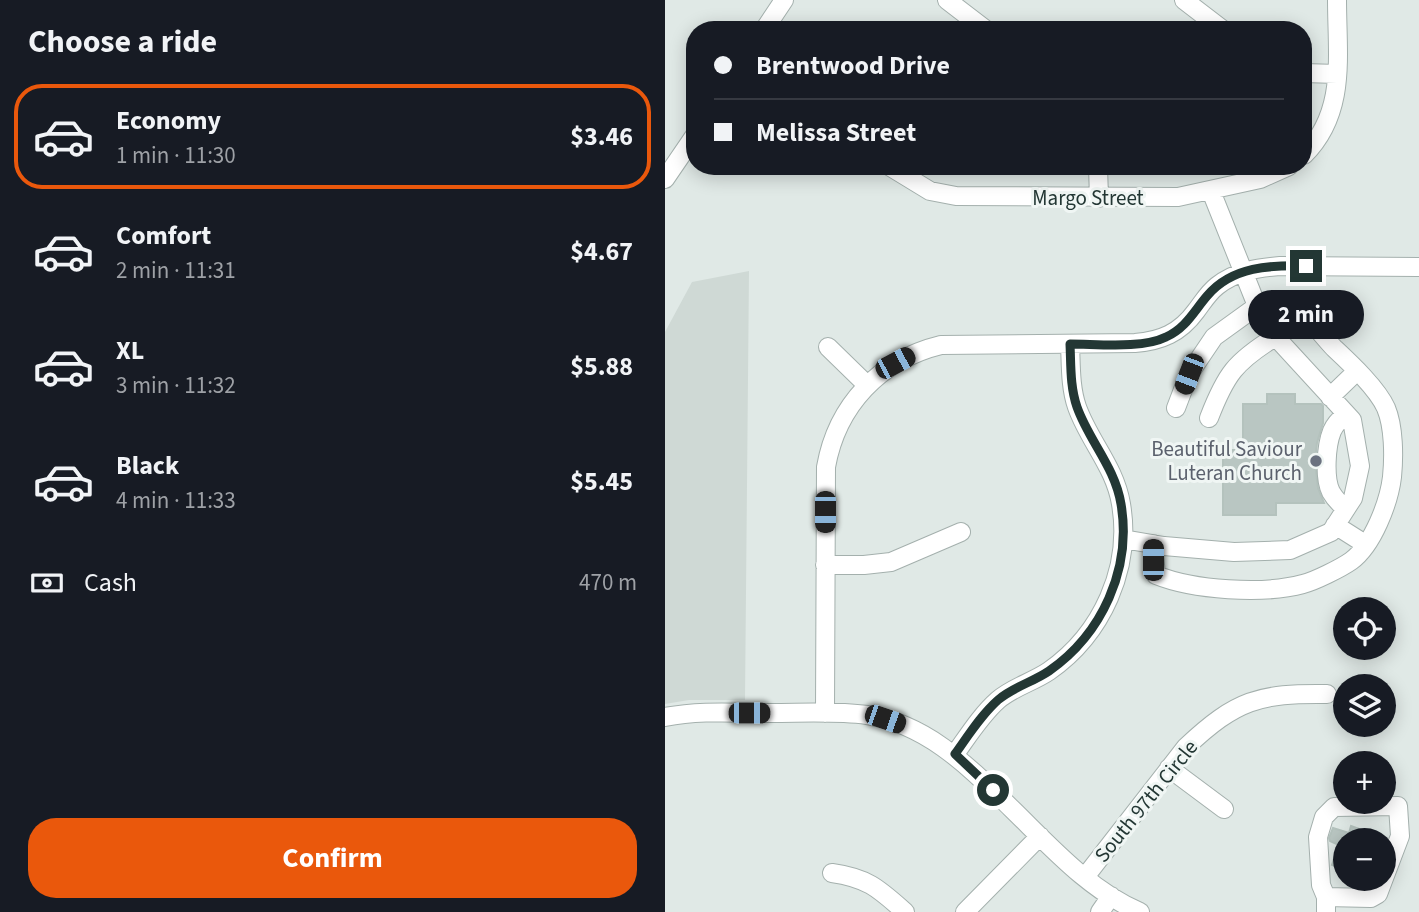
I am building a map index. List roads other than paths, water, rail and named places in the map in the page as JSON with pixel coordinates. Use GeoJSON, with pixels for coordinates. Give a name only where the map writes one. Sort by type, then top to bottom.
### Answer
{"type":"FeatureCollection","features":[{"type":"Feature","properties":{"kind":"street"},"geometry":{"type":"LineString","coordinates":[[770,21],[784,0]]}},
{"type":"Feature","properties":{"kind":"street"},"geometry":{"type":"LineString","coordinates":[[947,0],[974,21]]}},
{"type":"Feature","properties":{"kind":"street"},"geometry":{"type":"LineString","coordinates":[[1184,0],[1211,21]]}},
{"type":"Feature","properties":{"kind":"street"},"geometry":{"type":"LineString","coordinates":[[1312,146],[1327,124],[1336,97],[1337,0]]}},
{"type":"Feature","properties":{"kind":"street"},"geometry":{"type":"LineString","coordinates":[[1312,73],[1337,74]]}},
{"type":"Feature","properties":{"kind":"street"},"geometry":{"type":"LineString","coordinates":[[665,179],[686,148]]}},
{"type":"Feature","properties":{"kind":"street","name":"Margo Street"},"geometry":{"type":"LineString","coordinates":[[902,175],[918,186],[941,195],[1099,198],[1178,197],[1259,180],[1270,175]]}},
{"type":"Feature","properties":{"kind":"street"},"geometry":{"type":"LineString","coordinates":[[1098,175],[1099,198]]}},
{"type":"Feature","properties":{"kind":"street"},"geometry":{"type":"LineString","coordinates":[[1123,539],[1234,552],[1290,550],[1331,532],[1353,498],[1360,466],[1352,420],[1275,337],[1241,272],[1210,191]]}},
{"type":"Feature","properties":{"kind":"street"},"geometry":{"type":"LineString","coordinates":[[825,713],[824,486],[829,451],[841,420],[867,385],[895,363],[911,354],[941,345],[1135,343],[1164,338],[1184,326],[1216,286],[1241,272],[1280,265],[1419,267]]}},
{"type":"Feature","properties":{"kind":"street"},"geometry":{"type":"LineString","coordinates":[[1153,544],[1156,575],[1176,583],[1257,589],[1304,584],[1352,560],[1373,532],[1390,495],[1394,452],[1386,408],[1357,371],[1298,308],[1285,300],[1257,306],[1214,337],[1189,374],[1176,408]]}},
{"type":"Feature","properties":{"kind":"street"},"geometry":{"type":"LineString","coordinates":[[1209,418],[1220,388],[1232,370],[1244,357],[1275,337]]}},
{"type":"Feature","properties":{"kind":"street"},"geometry":{"type":"LineString","coordinates":[[955,754],[997,700],[1061,663],[1091,630],[1118,578],[1123,520],[1118,489],[1107,462],[1077,407],[1073,391],[1070,344]]}},
{"type":"Feature","properties":{"kind":"street"},"geometry":{"type":"LineString","coordinates":[[828,347],[867,385]]}},
{"type":"Feature","properties":{"kind":"street"},"geometry":{"type":"LineString","coordinates":[[1330,397],[1357,371]]}},
{"type":"Feature","properties":{"kind":"street"},"geometry":{"type":"LineString","coordinates":[[1346,414],[1331,432],[1328,475],[1329,489],[1346,509]]}},
{"type":"Feature","properties":{"kind":"street"},"geometry":{"type":"LineString","coordinates":[[1335,525],[1365,544]]}},
{"type":"Feature","properties":{"kind":"street"},"geometry":{"type":"LineString","coordinates":[[825,565],[891,562],[961,532]]}},
{"type":"Feature","properties":{"kind":"street","name":"South 97th Circle"},"geometry":{"type":"LineString","coordinates":[[1084,877],[1169,768],[1200,734],[1246,703],[1259,698],[1327,694]]}},
{"type":"Feature","properties":{"kind":"street"},"geometry":{"type":"LineString","coordinates":[[665,717],[698,713],[825,713],[885,719],[919,732],[955,754],[1084,877],[1140,912]]}},
{"type":"Feature","properties":{"kind":"street"},"geometry":{"type":"LineString","coordinates":[[1169,768],[1224,809]]}},
{"type":"Feature","properties":{"kind":"street"},"geometry":{"type":"LineString","coordinates":[[1398,806],[1400,836],[1378,894],[1371,898],[1326,905],[1321,885],[1318,837],[1324,817],[1334,807],[1398,806]]}},
{"type":"Feature","properties":{"kind":"street"},"geometry":{"type":"LineString","coordinates":[[965,912],[1040,836]]}},
{"type":"Feature","properties":{"kind":"street"},"geometry":{"type":"LineString","coordinates":[[832,873],[859,878],[877,888],[905,912]]}},
{"type":"Feature","properties":{"kind":"street"},"geometry":{"type":"LineString","coordinates":[[1100,912],[1111,896]]}},
{"type":"Feature","properties":{"kind":"place","name":"Beautiful Saviour Luteran Church"},"geometry":{"type":"Point","coordinates":[1316,461]}}]}
